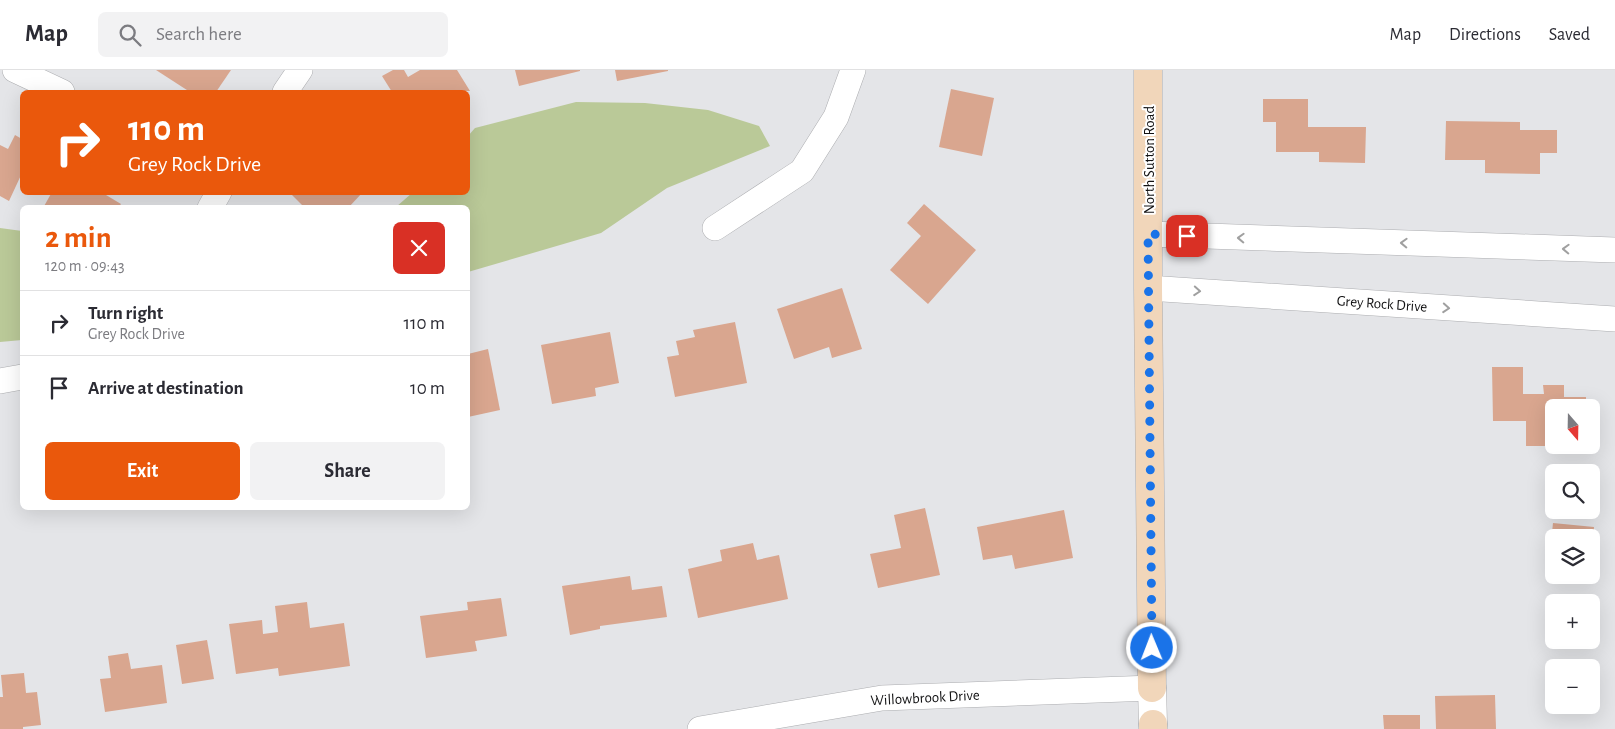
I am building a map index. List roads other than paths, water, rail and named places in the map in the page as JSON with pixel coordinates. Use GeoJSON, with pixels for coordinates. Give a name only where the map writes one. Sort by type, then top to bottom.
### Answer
{"type":"FeatureCollection","features":[{"type":"Feature","properties":{"kind":"main road","name":"North Sutton Road"},"geometry":{"type":"LineString","coordinates":[[1148,70],[1152,688]]}},
{"type":"Feature","properties":{"kind":"street"},"geometry":{"type":"LineString","coordinates":[[15,70],[58,90]]}},
{"type":"Feature","properties":{"kind":"street"},"geometry":{"type":"LineString","coordinates":[[286,90],[300,70]]}},
{"type":"Feature","properties":{"kind":"street"},"geometry":{"type":"LineString","coordinates":[[715,228],[802,171],[836,117],[853,70]]}},
{"type":"Feature","properties":{"kind":"street"},"geometry":{"type":"LineString","coordinates":[[1148,234],[1615,250]]}},
{"type":"Feature","properties":{"kind":"street","name":"Grey Rock Drive"},"geometry":{"type":"LineString","coordinates":[[1148,288],[1615,319]]}},
{"type":"Feature","properties":{"kind":"street"},"geometry":{"type":"LineString","coordinates":[[0,380],[20,377]]}},
{"type":"Feature","properties":{"kind":"street","name":"North Sutton Road"},"geometry":{"type":"LineString","coordinates":[[1152,688],[1153,727]]}},
{"type":"Feature","properties":{"kind":"street","name":"Willowbrook Drive"},"geometry":{"type":"LineString","coordinates":[[700,729],[882,698],[1152,688]]}}]}
